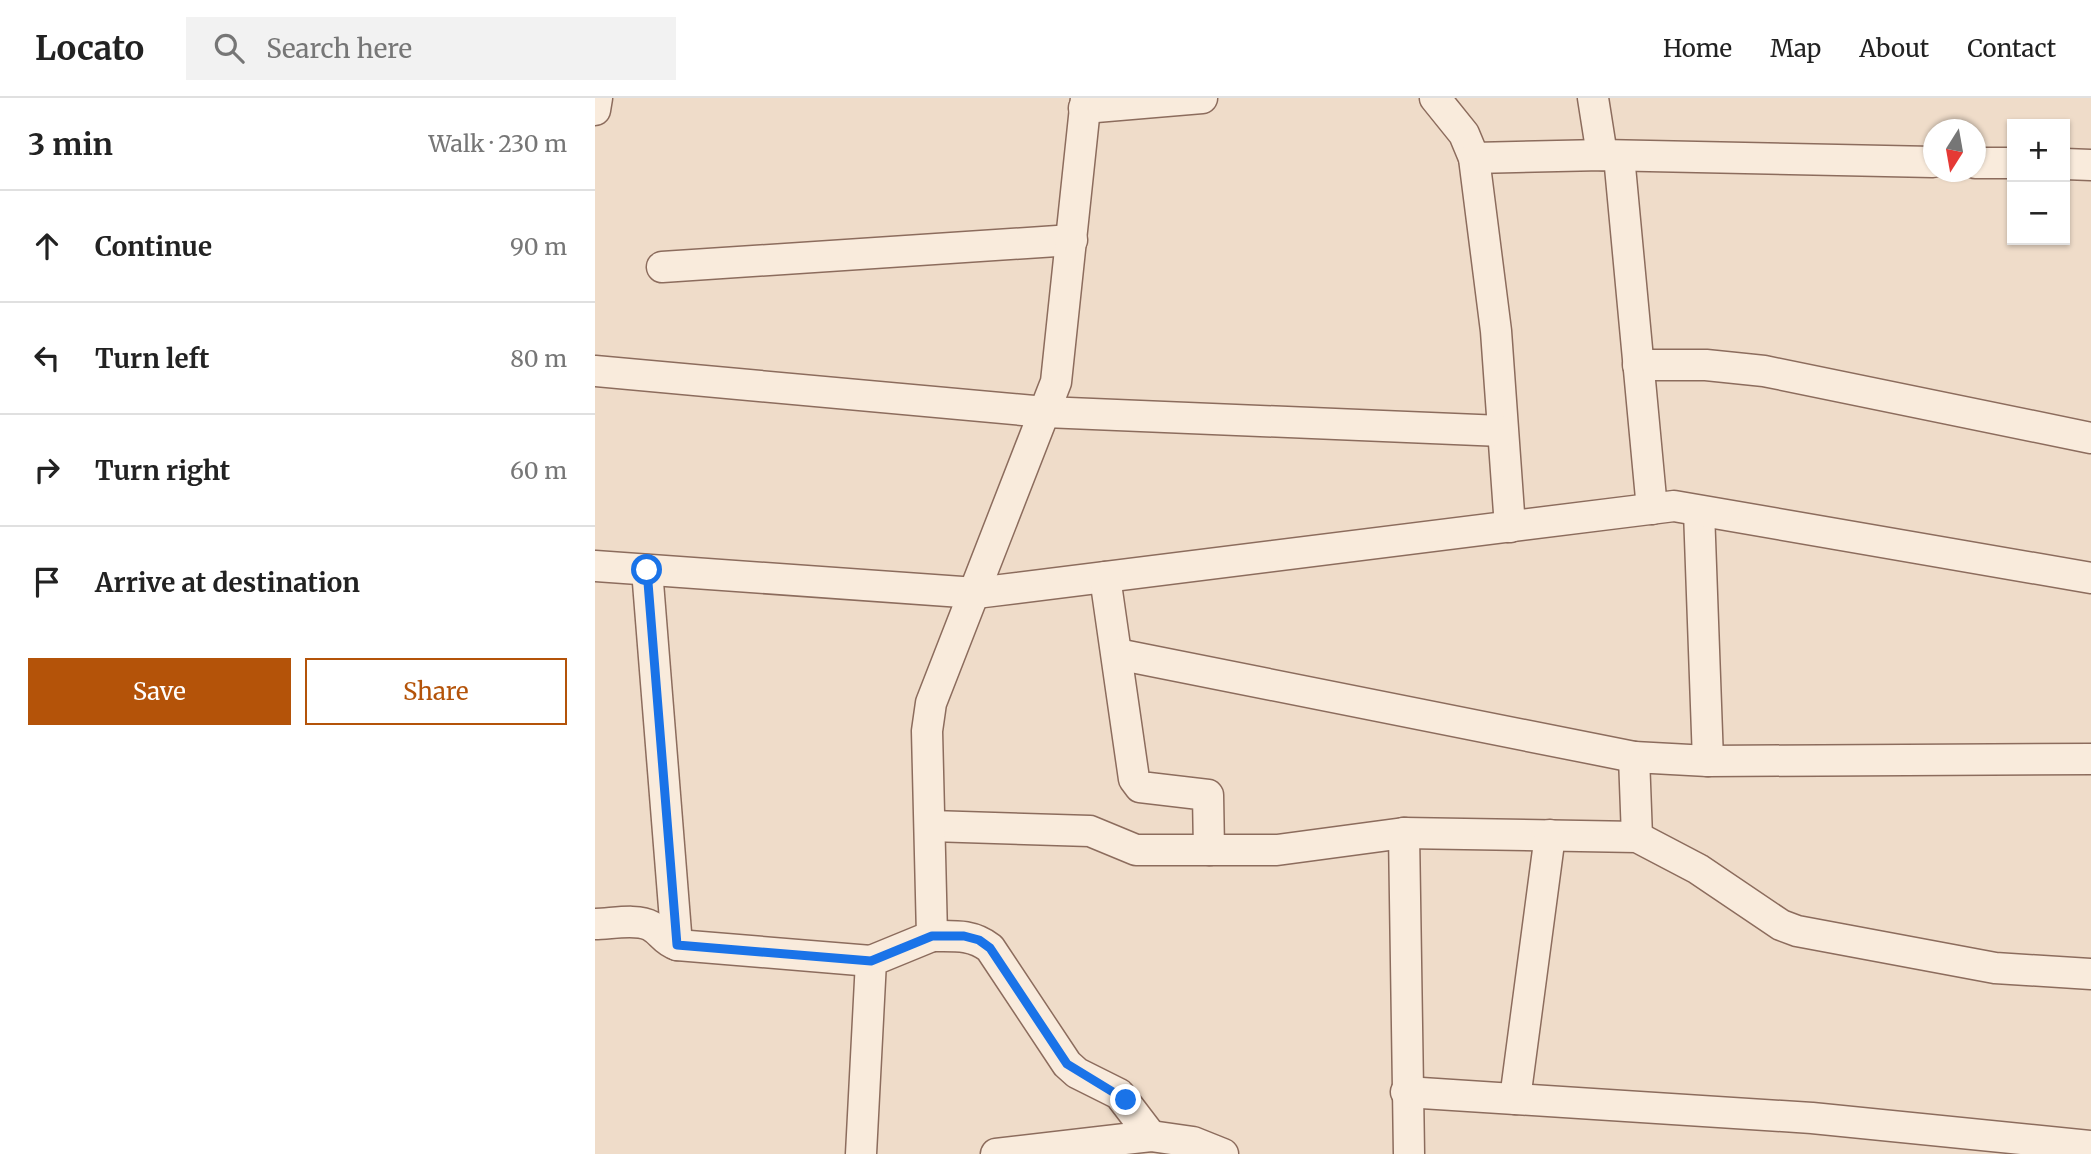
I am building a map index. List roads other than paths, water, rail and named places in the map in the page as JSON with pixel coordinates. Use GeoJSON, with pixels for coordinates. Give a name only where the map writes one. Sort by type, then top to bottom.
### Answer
{"type":"FeatureCollection","features":[{"type":"Feature","properties":{"kind":"street"},"geometry":{"type":"LineString","coordinates":[[595,110],[597,98]]}},
{"type":"Feature","properties":{"kind":"street"},"geometry":{"type":"LineString","coordinates":[[932,936],[927,731],[931,703],[977,593],[1056,382],[1062,351],[1085,103],[1202,98]]}},
{"type":"Feature","properties":{"kind":"street"},"geometry":{"type":"LineString","coordinates":[[1436,98],[1464,134],[1474,158],[1496,331],[1510,527]]}},
{"type":"Feature","properties":{"kind":"street"},"geometry":{"type":"LineString","coordinates":[[1593,98],[1610,155],[1638,365],[1652,509]]}},
{"type":"Feature","properties":{"kind":"street"},"geometry":{"type":"LineString","coordinates":[[1474,158],[1610,155],[1923,162]]}},
{"type":"Feature","properties":{"kind":"street"},"geometry":{"type":"LineString","coordinates":[[1986,163],[2007,163]]}},
{"type":"Feature","properties":{"kind":"street"},"geometry":{"type":"LineString","coordinates":[[2070,164],[2091,165]]}},
{"type":"Feature","properties":{"kind":"street"},"geometry":{"type":"LineString","coordinates":[[662,267],[1072,240]]}},
{"type":"Feature","properties":{"kind":"street"},"geometry":{"type":"LineString","coordinates":[[1638,365],[1706,365],[1764,371],[2091,438]]}},
{"type":"Feature","properties":{"kind":"street"},"geometry":{"type":"LineString","coordinates":[[595,371],[1045,412],[1502,431]]}},
{"type":"Feature","properties":{"kind":"street"},"geometry":{"type":"LineString","coordinates":[[595,566],[977,593],[1674,506],[2091,578]]}},
{"type":"Feature","properties":{"kind":"street"},"geometry":{"type":"LineString","coordinates":[[1699,510],[1708,761]]}},
{"type":"Feature","properties":{"kind":"street"},"geometry":{"type":"LineString","coordinates":[[647,570],[677,945]]}},
{"type":"Feature","properties":{"kind":"street"},"geometry":{"type":"LineString","coordinates":[[1105,577],[1134,779],[1140,786],[1208,795],[1209,850]]}},
{"type":"Feature","properties":{"kind":"street"},"geometry":{"type":"LineString","coordinates":[[1117,654],[1634,757],[1708,761],[2091,760]]}},
{"type":"Feature","properties":{"kind":"street"},"geometry":{"type":"LineString","coordinates":[[1634,757],[1637,837]]}},
{"type":"Feature","properties":{"kind":"street"},"geometry":{"type":"LineString","coordinates":[[931,826],[1090,831],[1136,850],[1277,850],[1404,833],[1637,837],[1698,869],[1780,925],[1797,931],[1995,968],[2091,974]]}},
{"type":"Feature","properties":{"kind":"street"},"geometry":{"type":"LineString","coordinates":[[1404,833],[1409,1154]]}},
{"type":"Feature","properties":{"kind":"street"},"geometry":{"type":"LineString","coordinates":[[1515,1099],[1550,835]]}},
{"type":"Feature","properties":{"kind":"street"},"geometry":{"type":"LineString","coordinates":[[595,924],[641,922],[653,926],[667,942],[677,945],[871,961],[932,936],[964,936],[979,940],[990,948],[1067,1064],[1077,1073],[1119,1094],[1151,1136]]}},
{"type":"Feature","properties":{"kind":"street"},"geometry":{"type":"LineString","coordinates":[[861,1154],[871,961]]}},
{"type":"Feature","properties":{"kind":"street"},"geometry":{"type":"LineString","coordinates":[[1406,1092],[1812,1118],[2091,1146]]}},
{"type":"Feature","properties":{"kind":"street"},"geometry":{"type":"LineString","coordinates":[[996,1154],[1151,1136],[1193,1142],[1223,1154]]}}]}
